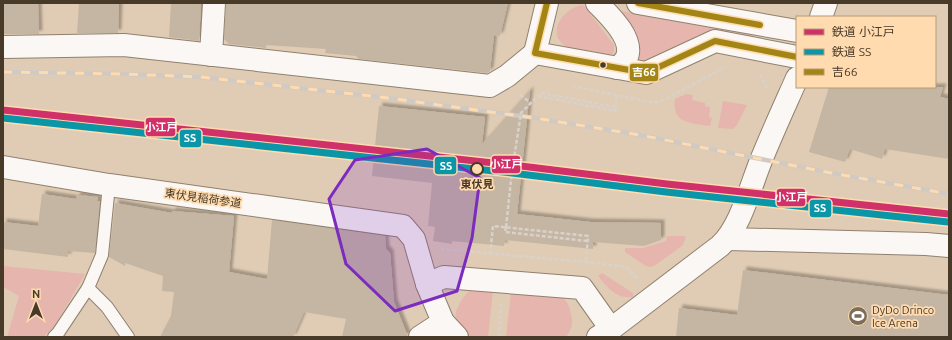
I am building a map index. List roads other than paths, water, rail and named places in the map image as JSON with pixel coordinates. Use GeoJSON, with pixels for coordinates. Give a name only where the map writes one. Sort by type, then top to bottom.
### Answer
{"type":"FeatureCollection","features":[{"type":"Feature","properties":{"kind":"street"},"geometry":{"type":"LineString","coordinates":[[211,55],[214,3]]}},
{"type":"Feature","properties":{"kind":"street"},"geometry":{"type":"LineString","coordinates":[[3,47],[124,45],[490,86],[507,76],[535,52],[547,3]]}},
{"type":"Feature","properties":{"kind":"street"},"geometry":{"type":"LineString","coordinates":[[597,3],[623,33],[628,42],[626,59],[617,68]]}},
{"type":"Feature","properties":{"kind":"street"},"geometry":{"type":"LineString","coordinates":[[638,3],[796,31]]}},
{"type":"Feature","properties":{"kind":"street"},"geometry":{"type":"LineString","coordinates":[[821,16],[826,3]]}},
{"type":"Feature","properties":{"kind":"street"},"geometry":{"type":"LineString","coordinates":[[535,52],[646,73],[715,40],[796,57]]}},
{"type":"Feature","properties":{"kind":"street"},"geometry":{"type":"LineString","coordinates":[[420,337],[450,330],[426,284],[444,277],[582,288],[605,333],[728,239],[796,80]]}},
{"type":"Feature","properties":{"kind":"street","name":"東伏見稲荷参道"},"geometry":{"type":"LineString","coordinates":[[3,167],[109,186],[403,226],[414,239],[426,284]]}},
{"type":"Feature","properties":{"kind":"street"},"geometry":{"type":"LineString","coordinates":[[728,239],[926,244],[949,246]]}},
{"type":"Feature","properties":{"kind":"lane"},"geometry":{"type":"LineString","coordinates":[[54,337],[88,288],[102,255],[109,186]]}},
{"type":"Feature","properties":{"kind":"lane"},"geometry":{"type":"LineString","coordinates":[[88,288],[107,307],[128,337]]}},
{"type":"Feature","properties":{"kind":"railway"},"geometry":{"type":"LineString","coordinates":[[3,72],[200,77],[388,98],[535,118],[640,135],[826,172],[949,194]]}},
{"type":"Feature","properties":{"kind":"rail line","name":"小江戸"},"geometry":{"type":"LineString","coordinates":[[3,110],[949,214]]}},
{"type":"Feature","properties":{"kind":"rail line","name":"SS"},"geometry":{"type":"LineString","coordinates":[[3,118],[948,222]]}},
{"type":"Feature","properties":{"kind":"place","name":"東伏見"},"geometry":{"type":"Point","coordinates":[477,169]}},
{"type":"Feature","properties":{"kind":"place","name":"DyDo Drinco Ice Arena"},"geometry":{"type":"Point","coordinates":[858,316]}}]}
